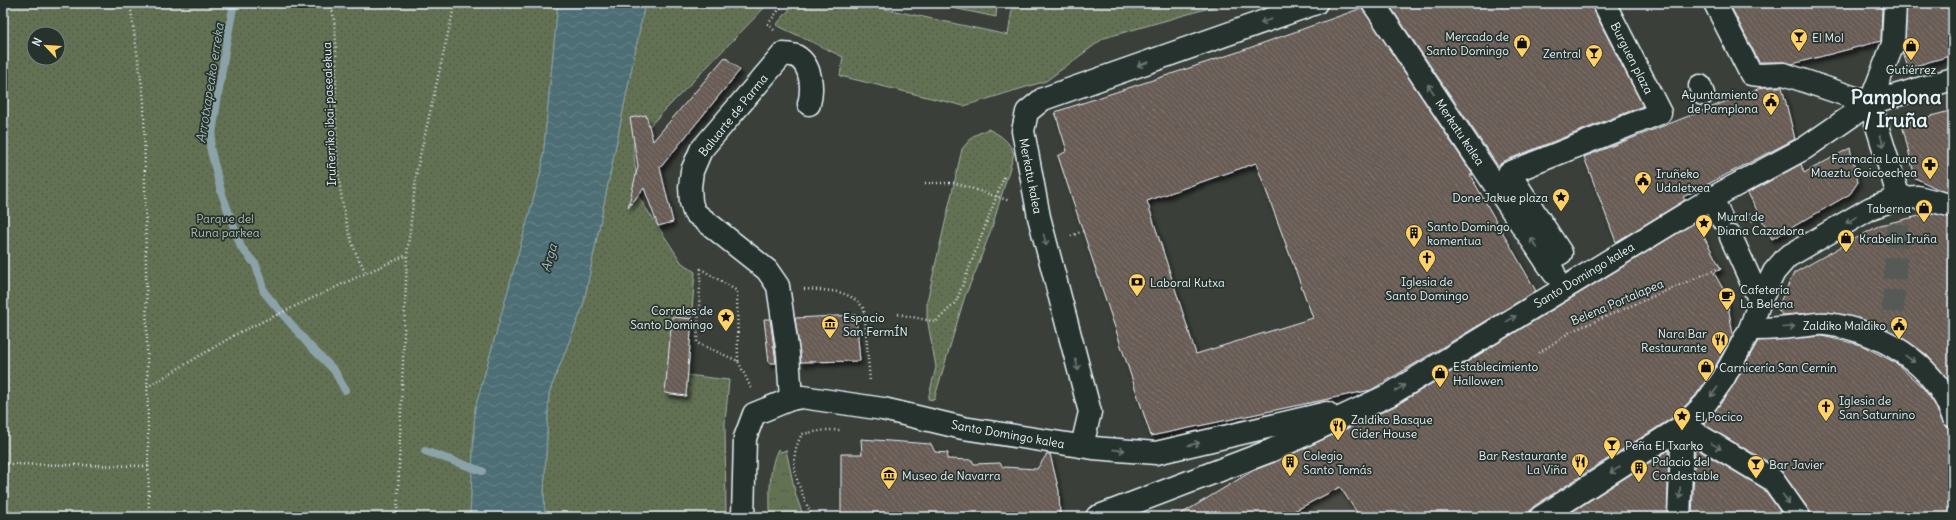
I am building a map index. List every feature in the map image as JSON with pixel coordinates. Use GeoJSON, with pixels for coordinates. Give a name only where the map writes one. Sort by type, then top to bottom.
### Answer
{"type":"FeatureCollection","features":[{"type":"Feature","properties":{"kind":"street","name":"Merkatu kalea"},"geometry":{"type":"LineString","coordinates":[[1082,446],[1090,412],[1039,217],[1023,131],[1027,112],[1043,99],[1316,3]]}},
{"type":"Feature","properties":{"kind":"street","name":"Merkatu kalea"},"geometry":{"type":"LineString","coordinates":[[1373,3],[1564,287]]}},
{"type":"Feature","properties":{"kind":"street","name":"Burguen plaza"},"geometry":{"type":"LineString","coordinates":[[1546,261],[1562,253],[1509,173],[1660,113],[1604,3]]}},
{"type":"Feature","properties":{"kind":"street"},"geometry":{"type":"LineString","coordinates":[[1715,3],[1752,74],[1760,76],[1784,74],[1870,103]]}},
{"type":"Feature","properties":{"kind":"street"},"geometry":{"type":"LineString","coordinates":[[1895,3],[1893,44],[1870,103],[1899,198]]}},
{"type":"Feature","properties":{"kind":"street","name":"Baluarte de Parma"},"geometry":{"type":"LineString","coordinates":[[791,399],[788,354],[778,286],[767,270],[694,212],[691,202],[692,171],[701,150],[783,54],[795,56],[805,64],[812,90],[809,104]]}},
{"type":"Feature","properties":{"kind":"street","name":"Santo Domingo kalea"},"geometry":{"type":"LineString","coordinates":[[1097,517],[1270,451],[1365,404],[1389,395],[1712,198],[1805,148],[1870,103],[1953,79]]}},
{"type":"Feature","properties":{"kind":"street"},"geometry":{"type":"LineString","coordinates":[[1541,517],[1683,426],[1705,404],[1723,379],[1750,329],[1760,301],[1774,272],[1787,257],[1871,208],[1899,198],[1918,197],[1953,206]]}},
{"type":"Feature","properties":{"kind":"street"},"geometry":{"type":"LineString","coordinates":[[1712,198],[1721,218]]}},
{"type":"Feature","properties":{"kind":"street"},"geometry":{"type":"LineString","coordinates":[[1731,237],[1760,301]]}},
{"type":"Feature","properties":{"kind":"street"},"geometry":{"type":"LineString","coordinates":[[1750,329],[1825,324],[1867,332],[1891,345],[1922,368],[1945,395],[1953,416]]}},
{"type":"Feature","properties":{"kind":"street","name":"Santo Domingo kalea"},"geometry":{"type":"LineString","coordinates":[[743,517],[745,438],[754,414],[791,399],[802,397],[883,409],[964,428],[1082,446],[1156,453],[1365,404]]}},
{"type":"Feature","properties":{"kind":"street"},"geometry":{"type":"LineString","coordinates":[[1679,517],[1683,426]]}},
{"type":"Feature","properties":{"kind":"street"},"geometry":{"type":"LineString","coordinates":[[1683,426],[1773,480],[1799,517]]}},
{"type":"Feature","properties":{"kind":"path"},"geometry":{"type":"LineString","coordinates":[[130,3],[144,101],[146,388],[149,517]]}},
{"type":"Feature","properties":{"kind":"path","name":"Iruñerriko ibai-pasealekua"},"geometry":{"type":"LineString","coordinates":[[331,3],[337,70],[339,178],[348,228],[354,250],[366,272]]}},
{"type":"Feature","properties":{"kind":"path"},"geometry":{"type":"LineString","coordinates":[[397,517],[407,255],[417,169],[455,3]]}},
{"type":"Feature","properties":{"kind":"path"},"geometry":{"type":"LineString","coordinates":[[777,32],[768,24],[784,3]]}},
{"type":"Feature","properties":{"kind":"path"},"geometry":{"type":"LineString","coordinates":[[898,314],[936,322],[956,302],[1005,174]]}},
{"type":"Feature","properties":{"kind":"path"},"geometry":{"type":"LineString","coordinates":[[925,183],[955,183],[1016,203]]}},
{"type":"Feature","properties":{"kind":"path"},"geometry":{"type":"LineString","coordinates":[[1070,237],[1083,231]]}},
{"type":"Feature","properties":{"kind":"path"},"geometry":{"type":"LineString","coordinates":[[146,388],[240,332],[366,272],[407,255]]}},
{"type":"Feature","properties":{"kind":"path"},"geometry":{"type":"LineString","coordinates":[[738,361],[697,343],[702,269],[737,292],[738,361],[753,392]]}},
{"type":"Feature","properties":{"kind":"path","name":"Belena Portalapea"},"geometry":{"type":"LineString","coordinates":[[1539,353],[1570,332],[1704,274]]}},
{"type":"Feature","properties":{"kind":"path"},"geometry":{"type":"LineString","coordinates":[[778,286],[845,293],[857,299],[864,309],[870,382]]}},
{"type":"Feature","properties":{"kind":"path"},"geometry":{"type":"LineString","coordinates":[[812,517],[794,469],[795,447],[802,434],[826,430]]}},
{"type":"Feature","properties":{"kind":"path"},"geometry":{"type":"LineString","coordinates":[[3,464],[148,466]]}},
{"type":"Feature","properties":{"kind":"shaded area","name":"Colegio Santo Tomás"},"geometry":{"type":"Polygon","coordinates":[[[1317,437],[1340,487],[1360,517],[1176,517],[1260,467],[1317,437]]]}},
{"type":"Feature","properties":{"kind":"green space","name":"Parque del Runa parkea"},"geometry":{"type":"Polygon","coordinates":[[[3,3],[558,3],[542,168],[475,409],[470,517],[3,517],[3,3]]]}},
{"type":"Feature","properties":{"kind":"green space"},"geometry":{"type":"Polygon","coordinates":[[[645,3],[769,3],[633,143],[638,196],[682,263],[695,272],[687,375],[729,380],[725,423],[726,517],[545,517],[544,493],[549,393],[583,306],[645,3]]]}},
{"type":"Feature","properties":{"kind":"green space"},"geometry":{"type":"Polygon","coordinates":[[[795,3],[858,3],[1008,35],[1013,3],[1227,3],[1104,38],[1046,81],[964,106],[840,76],[843,57],[776,25],[795,3]]]}},
{"type":"Feature","properties":{"kind":"green space"},"geometry":{"type":"Polygon","coordinates":[[[954,3],[997,3],[996,17],[953,8],[954,3]]]}},
{"type":"Feature","properties":{"kind":"green space"},"geometry":{"type":"Polygon","coordinates":[[[988,129],[1004,139],[1010,145],[1014,154],[992,227],[965,296],[934,400],[928,399],[936,367],[927,318],[927,301],[962,149],[973,136],[988,129]]]}},
{"type":"Feature","properties":{"kind":"green space"},"geometry":{"type":"Polygon","coordinates":[[[778,449],[781,452],[786,450],[796,496],[804,517],[770,517],[771,473],[778,449]]]}},
{"type":"Feature","properties":{"kind":"water","name":"Arga"},"geometry":{"type":"Polygon","coordinates":[[[558,3],[645,3],[583,306],[549,393],[544,493],[545,517],[470,517],[475,409],[542,168],[558,3]]]}},
{"type":"Feature","properties":{"kind":"building","name":"Mercado de Santo Domingo"},"geometry":{"type":"Polygon","coordinates":[[[1388,3],[1592,3],[1593,9],[1643,106],[1504,161],[1498,166],[1388,3]]]}},
{"type":"Feature","properties":{"kind":"building"},"geometry":{"type":"Polygon","coordinates":[[[1729,3],[1882,3],[1881,41],[1792,64],[1784,62],[1759,62],[1729,3]]]}},
{"type":"Feature","properties":{"kind":"building"},"geometry":{"type":"Polygon","coordinates":[[[1907,3],[1953,3],[1953,55],[1908,68],[1903,52],[1905,45],[1907,3]]]}},
{"type":"Feature","properties":{"kind":"building"},"geometry":{"type":"Polygon","coordinates":[[[1362,8],[1473,175],[1470,175],[1536,291],[1371,390],[1151,436],[1058,156],[1067,151],[1055,112],[1235,53],[1362,8]],[[1256,163],[1147,201],[1196,354],[1313,318],[1256,163]]]}},
{"type":"Feature","properties":{"kind":"building"},"geometry":{"type":"Polygon","coordinates":[[[725,57],[740,70],[660,168],[673,222],[658,226],[644,188],[628,208],[638,166],[630,118],[646,115],[653,141],[725,57]]]}},
{"type":"Feature","properties":{"kind":"building","name":"Iruñeko Udaletxea"},"geometry":{"type":"Polygon","coordinates":[[[1763,87],[1782,87],[1795,139],[1683,197],[1685,200],[1616,242],[1584,157],[1763,87]]]}},
{"type":"Feature","properties":{"kind":"building"},"geometry":{"type":"Polygon","coordinates":[[[1953,110],[1953,193],[1940,190],[1915,178],[1902,124],[1953,110]]]}},
{"type":"Feature","properties":{"kind":"building"},"geometry":{"type":"Polygon","coordinates":[[[1850,148],[1858,182],[1850,194],[1772,239],[1748,193],[1801,164],[1804,173],[1850,148]]]}},
{"type":"Feature","properties":{"kind":"building"},"geometry":{"type":"Polygon","coordinates":[[[1932,213],[1953,218],[1953,387],[1927,355],[1909,342],[1871,322],[1827,312],[1782,315],[1777,308],[1794,273],[1880,225],[1932,213]]]}},
{"type":"Feature","properties":{"kind":"building"},"geometry":{"type":"Polygon","coordinates":[[[1696,222],[1721,269],[1714,273],[1726,294],[1733,335],[1712,372],[1695,396],[1675,416],[1534,506],[1530,511],[1529,517],[1360,517],[1340,487],[1283,517],[1176,517],[1254,470],[1275,462],[1395,406],[1696,222]]]}},
{"type":"Feature","properties":{"kind":"building","name":"Espacio San FermÍN"},"geometry":{"type":"Polygon","coordinates":[[[856,315],[860,361],[801,362],[795,318],[856,315]]]}},
{"type":"Feature","properties":{"kind":"building"},"geometry":{"type":"Polygon","coordinates":[[[672,317],[692,319],[686,396],[665,393],[672,317]]]}},
{"type":"Feature","properties":{"kind":"building"},"geometry":{"type":"Polygon","coordinates":[[[764,319],[770,319],[776,363],[769,363],[764,319]]]}},
{"type":"Feature","properties":{"kind":"building","name":"Iglesia de San Saturnino"},"geometry":{"type":"Polygon","coordinates":[[[1822,336],[1861,345],[1896,363],[1923,388],[1934,403],[1942,421],[1946,426],[1953,428],[1953,517],[1811,517],[1809,510],[1780,469],[1703,424],[1715,411],[1733,386],[1758,341],[1822,336]]]}},
{"type":"Feature","properties":{"kind":"building"},"geometry":{"type":"Polygon","coordinates":[[[861,439],[931,444],[935,452],[948,453],[947,459],[972,460],[974,464],[1000,463],[1003,467],[1037,469],[1047,454],[1050,454],[1059,491],[1060,517],[970,517],[970,514],[937,515],[934,517],[841,517],[841,454],[862,454],[861,439]]]}},
{"type":"Feature","properties":{"kind":"building"},"geometry":{"type":"Polygon","coordinates":[[[1695,448],[1764,489],[1784,517],[1692,517],[1695,448]]]}},
{"type":"Feature","properties":{"kind":"building","name":"Palacio del Condestable"},"geometry":{"type":"Polygon","coordinates":[[[1669,450],[1667,517],[1564,517],[1669,450]]]}},
{"type":"Feature","properties":{"kind":"waterway","name":"Arrotxapeako erreka"},"geometry":{"type":"LineString","coordinates":[[234,3],[210,147],[221,191],[241,247],[256,265],[264,292],[308,344],[334,370],[345,390]]}},
{"type":"Feature","properties":{"kind":"waterway","name":"Arrotxapeako erreka"},"geometry":{"type":"LineString","coordinates":[[425,451],[482,471]]}},
{"type":"Feature","properties":{"kind":"tunnel"},"geometry":{"type":"LineString","coordinates":[[1891,345],[1899,198]]}},
{"type":"Feature","properties":{"kind":"place","name":"El Mol"},"geometry":{"type":"Point","coordinates":[1799,52]}},
{"type":"Feature","properties":{"kind":"place","name":"Mercado de Santo Domingo"},"geometry":{"type":"Point","coordinates":[1522,58]}},
{"type":"Feature","properties":{"kind":"place","name":"Gutiérrez"},"geometry":{"type":"Point","coordinates":[1911,61]}},
{"type":"Feature","properties":{"kind":"place","name":"Zentral"},"geometry":{"type":"Point","coordinates":[1594,68]}},
{"type":"Feature","properties":{"kind":"place","name":"Ayuntamiento de Pamplona"},"geometry":{"type":"Point","coordinates":[1771,116]}},
{"type":"Feature","properties":{"kind":"place","name":"Farmacia Laura Maeztu Goicoechea"},"geometry":{"type":"Point","coordinates":[1930,180]}},
{"type":"Feature","properties":{"kind":"place","name":"Iruñeko Udaletxea"},"geometry":{"type":"Point","coordinates":[1643,195]}},
{"type":"Feature","properties":{"kind":"place","name":"Done Jakue plaza"},"geometry":{"type":"Point","coordinates":[1561,212]}},
{"type":"Feature","properties":{"kind":"place","name":"Taberna"},"geometry":{"type":"Point","coordinates":[1924,223]}},
{"type":"Feature","properties":{"kind":"place","name":"Mural de Diana Cazadora"},"geometry":{"type":"Point","coordinates":[1704,238]}},
{"type":"Feature","properties":{"kind":"place","name":"Santo Domingo komentua"},"geometry":{"type":"Point","coordinates":[1414,248]}},
{"type":"Feature","properties":{"kind":"place","name":"Krabelin Iruña"},"geometry":{"type":"Point","coordinates":[1846,253]}},
{"type":"Feature","properties":{"kind":"place","name":"Iglesia de Santo Domingo"},"geometry":{"type":"Point","coordinates":[1427,273]}},
{"type":"Feature","properties":{"kind":"place","name":"Laboral Kutxa"},"geometry":{"type":"Point","coordinates":[1137,297]}},
{"type":"Feature","properties":{"kind":"place","name":"Cafetería La Belena"},"geometry":{"type":"Point","coordinates":[1727,311]}},
{"type":"Feature","properties":{"kind":"place","name":"Corrales de Santo Domingo"},"geometry":{"type":"Point","coordinates":[726,332]}},
{"type":"Feature","properties":{"kind":"place","name":"Espacio San FermÍN"},"geometry":{"type":"Point","coordinates":[830,339]}},
{"type":"Feature","properties":{"kind":"place","name":"Zaldiko Maldiko"},"geometry":{"type":"Point","coordinates":[1899,340]}},
{"type":"Feature","properties":{"kind":"place","name":"Nara Bar Restaurante"},"geometry":{"type":"Point","coordinates":[1720,355]}},
{"type":"Feature","properties":{"kind":"place","name":"Carnicería San Cernín"},"geometry":{"type":"Point","coordinates":[1706,382]}},
{"type":"Feature","properties":{"kind":"place","name":"Establecímiento Hallowen"},"geometry":{"type":"Point","coordinates":[1440,388]}},
{"type":"Feature","properties":{"kind":"place","name":"Iglesia de San Saturnino"},"geometry":{"type":"Point","coordinates":[1826,422]}},
{"type":"Feature","properties":{"kind":"place","name":"El Pocico"},"geometry":{"type":"Point","coordinates":[1682,431]}},
{"type":"Feature","properties":{"kind":"place","name":"Zaldiko Basque Cider House"},"geometry":{"type":"Point","coordinates":[1338,441]}},
{"type":"Feature","properties":{"kind":"place","name":"Peña El Txarko"},"geometry":{"type":"Point","coordinates":[1612,460]}},
{"type":"Feature","properties":{"kind":"place","name":"Colegio Santo Tomás"},"geometry":{"type":"Point","coordinates":[1290,477]}},
{"type":"Feature","properties":{"kind":"place","name":"Bar Restaurante La Viña"},"geometry":{"type":"Point","coordinates":[1580,477]}},
{"type":"Feature","properties":{"kind":"place","name":"Bar Javier"},"geometry":{"type":"Point","coordinates":[1756,479]}},
{"type":"Feature","properties":{"kind":"place","name":"Palacio del Condestable"},"geometry":{"type":"Point","coordinates":[1639,483]}},
{"type":"Feature","properties":{"kind":"place","name":"Museo de Navarra"},"geometry":{"type":"Point","coordinates":[889,490]}},
{"type":"Feature","properties":{"kind":"district","name":"Pamplona / Iruña"},"geometry":{"type":"Point","coordinates":[1896,108]}}]}
